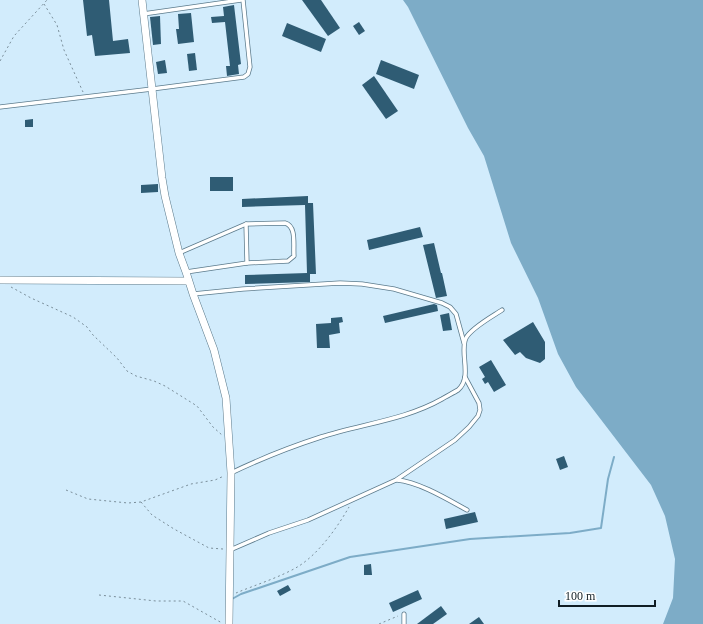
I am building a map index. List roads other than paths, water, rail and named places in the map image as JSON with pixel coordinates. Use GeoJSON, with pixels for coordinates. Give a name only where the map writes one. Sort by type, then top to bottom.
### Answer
{"type":"FeatureCollection","features":[{"type":"Feature","properties":{"kind":"street"},"geometry":{"type":"LineString","coordinates":[[142,0],[163,186],[179,253],[192,294],[214,350],[226,398],[231,473],[229,624]]}},
{"type":"Feature","properties":{"kind":"street"},"geometry":{"type":"LineString","coordinates":[[0,280],[188,280]]}},
{"type":"Feature","properties":{"kind":"lane"},"geometry":{"type":"LineString","coordinates":[[0,107],[152,90],[242,78],[248,74],[250,68],[242,0],[143,14]]}},
{"type":"Feature","properties":{"kind":"lane"},"geometry":{"type":"LineString","coordinates":[[179,253],[246,224],[285,223],[290,224],[292,228],[294,256],[291,260],[247,263],[186,272]]}},
{"type":"Feature","properties":{"kind":"lane"},"geometry":{"type":"LineString","coordinates":[[246,224],[247,263]]}},
{"type":"Feature","properties":{"kind":"lane"},"geometry":{"type":"LineString","coordinates":[[192,294],[243,289],[340,283],[362,284],[394,289],[442,303],[450,307],[456,314],[464,344],[465,377],[480,410],[478,416],[469,427],[455,440],[396,480],[308,520],[269,533],[229,550]]}},
{"type":"Feature","properties":{"kind":"lane"},"geometry":{"type":"LineString","coordinates":[[464,344],[466,337],[469,334],[488,318],[502,310]]}},
{"type":"Feature","properties":{"kind":"lane"},"geometry":{"type":"LineString","coordinates":[[231,473],[252,462],[321,437],[404,415],[431,405],[459,389],[465,377]]}},
{"type":"Feature","properties":{"kind":"lane"},"geometry":{"type":"LineString","coordinates":[[396,480],[407,481],[467,510]]}},
{"type":"Feature","properties":{"kind":"lane"},"geometry":{"type":"LineString","coordinates":[[404,614],[404,624]]}},
{"type":"Feature","properties":{"kind":"water"},"geometry":{"type":"Polygon","coordinates":[[[403,0],[703,0],[703,624],[663,624],[673,598],[675,559],[665,516],[651,485],[576,387],[558,354],[538,298],[511,243],[484,156],[468,128],[408,7],[403,0]]]}},
{"type":"Feature","properties":{"kind":"waterway"},"geometry":{"type":"LineString","coordinates":[[232,599],[241,594],[350,557],[470,539],[570,533],[601,528],[608,479],[614,457]]}}]}
